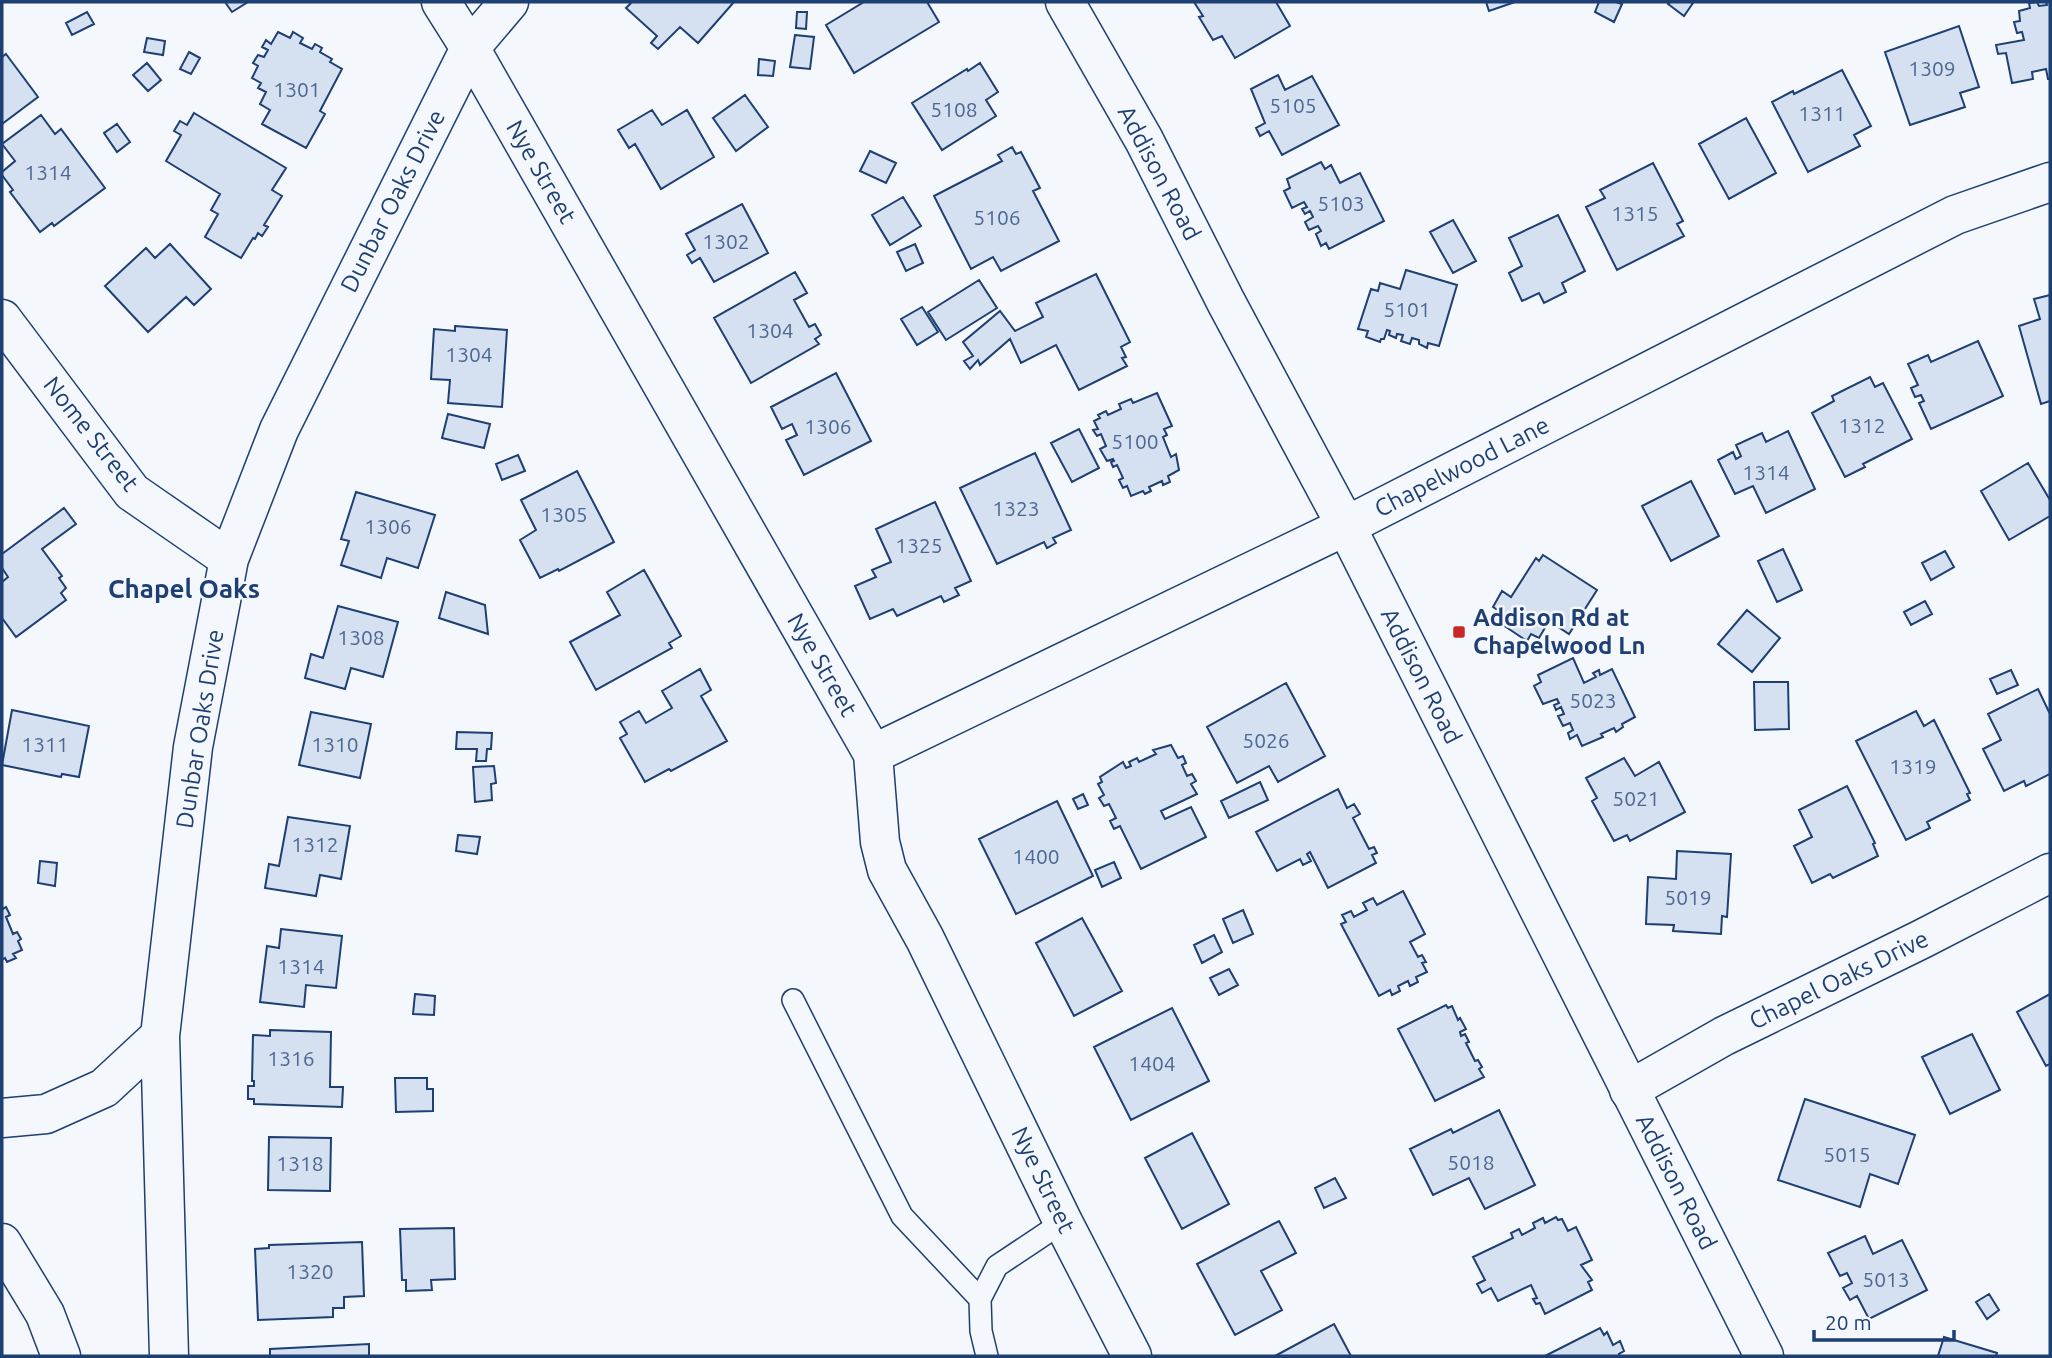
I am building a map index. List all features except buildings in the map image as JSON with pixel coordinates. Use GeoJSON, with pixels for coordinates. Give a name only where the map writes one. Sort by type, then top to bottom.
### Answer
{"type":"FeatureCollection","features":[{"type":"Feature","properties":{"kind":"street","name":"Nye Street"},"geometry":{"type":"LineString","coordinates":[[441,2],[470,47],[873,754],[880,842],[887,870],[925,939],[1063,1222],[1132,1356]]}},
{"type":"Feature","properties":{"kind":"street","name":"Dunbar Oaks Drive"},"geometry":{"type":"LineString","coordinates":[[169,1356],[160,1036],[193,747],[229,559],[279,430],[470,47],[509,2]]}},
{"type":"Feature","properties":{"kind":"street","name":"Addison Road"},"geometry":{"type":"LineString","coordinates":[[1065,2],[1144,140],[1226,302],[1346,526],[1764,1356]]}},
{"type":"Feature","properties":{"kind":"street","name":"Chapelwood Lane"},"geometry":{"type":"LineString","coordinates":[[873,754],[1346,526],[1955,215],[2050,182]]}},
{"type":"Feature","properties":{"kind":"street","name":"Nome Street"},"geometry":{"type":"LineString","coordinates":[[2,319],[132,492],[229,559]]}},
{"type":"Feature","properties":{"kind":"street","name":"Chapel Oaks Drive"},"geometry":{"type":"LineString","coordinates":[[1629,1090],[1724,1035],[1922,939],[2050,873]]}},
{"type":"Feature","properties":{"kind":"street"},"geometry":{"type":"LineString","coordinates":[[2,1118],[46,1114],[104,1088],[160,1036]]}},
{"type":"Feature","properties":{"kind":"street"},"geometry":{"type":"LineString","coordinates":[[2,1243],[45,1314],[61,1356]]}},
{"type":"Feature","properties":{"kind":"lane"},"geometry":{"type":"LineString","coordinates":[[793,1000],[902,1216],[980,1299]]}},
{"type":"Feature","properties":{"kind":"lane"},"geometry":{"type":"LineString","coordinates":[[987,1356],[981,1331],[980,1299],[997,1266],[1063,1222]]}},
{"type":"Feature","properties":{"kind":"place","name":"Addison Rd at Chapelwood Ln"},"geometry":{"type":"Point","coordinates":[1459,632]}},
{"type":"Feature","properties":{"kind":"district","name":"Chapel Oaks"},"geometry":{"type":"Point","coordinates":[184,589]}}]}
